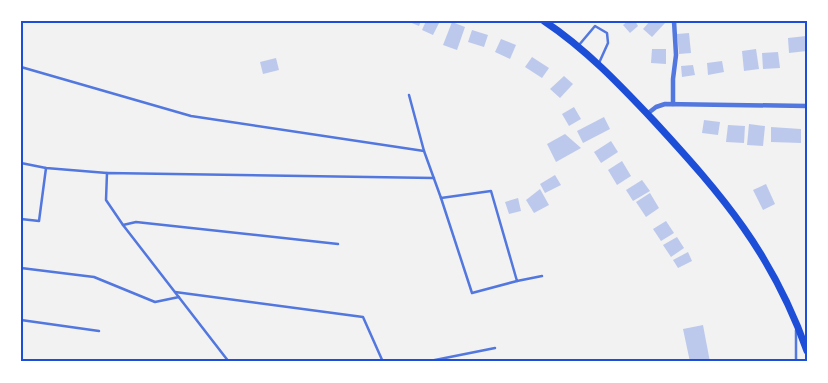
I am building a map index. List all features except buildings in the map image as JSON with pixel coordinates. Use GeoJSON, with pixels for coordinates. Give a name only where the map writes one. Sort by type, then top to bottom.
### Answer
{"type":"FeatureCollection","features":[{"type":"Feature","properties":{"kind":"main road"},"geometry":{"type":"LineString","coordinates":[[544,21],[578,46],[598,64],[647,114],[716,190],[760,251],[805,342],[807,350]]}},
{"type":"Feature","properties":{"kind":"street"},"geometry":{"type":"LineString","coordinates":[[673,104],[673,79],[676,55],[674,21]]}},
{"type":"Feature","properties":{"kind":"street"},"geometry":{"type":"LineString","coordinates":[[647,114],[656,107],[673,104],[807,106]]}},
{"type":"Feature","properties":{"kind":"lane"},"geometry":{"type":"LineString","coordinates":[[578,46],[595,26],[607,33],[608,43],[598,64]]}},
{"type":"Feature","properties":{"kind":"lane"},"geometry":{"type":"LineString","coordinates":[[21,67],[191,116],[424,150]]}},
{"type":"Feature","properties":{"kind":"lane"},"geometry":{"type":"LineString","coordinates":[[409,95],[424,150],[472,293],[542,276]]}},
{"type":"Feature","properties":{"kind":"lane"},"geometry":{"type":"LineString","coordinates":[[21,163],[46,168],[107,173],[434,178]]}},
{"type":"Feature","properties":{"kind":"lane"},"geometry":{"type":"LineString","coordinates":[[21,219],[39,221],[46,168]]}},
{"type":"Feature","properties":{"kind":"lane"},"geometry":{"type":"LineString","coordinates":[[107,173],[106,200],[123,225],[229,362]]}},
{"type":"Feature","properties":{"kind":"lane"},"geometry":{"type":"LineString","coordinates":[[441,198],[491,191],[517,282]]}},
{"type":"Feature","properties":{"kind":"lane"},"geometry":{"type":"LineString","coordinates":[[123,225],[136,222],[338,244]]}},
{"type":"Feature","properties":{"kind":"lane"},"geometry":{"type":"LineString","coordinates":[[21,268],[94,277],[155,302],[179,297]]}},
{"type":"Feature","properties":{"kind":"lane"},"geometry":{"type":"LineString","coordinates":[[174,292],[363,318],[383,362]]}},
{"type":"Feature","properties":{"kind":"lane"},"geometry":{"type":"LineString","coordinates":[[21,320],[99,331]]}},
{"type":"Feature","properties":{"kind":"lane"},"geometry":{"type":"LineString","coordinates":[[796,324],[796,362]]}},
{"type":"Feature","properties":{"kind":"lane"},"geometry":{"type":"LineString","coordinates":[[425,362],[495,348]]}}]}
